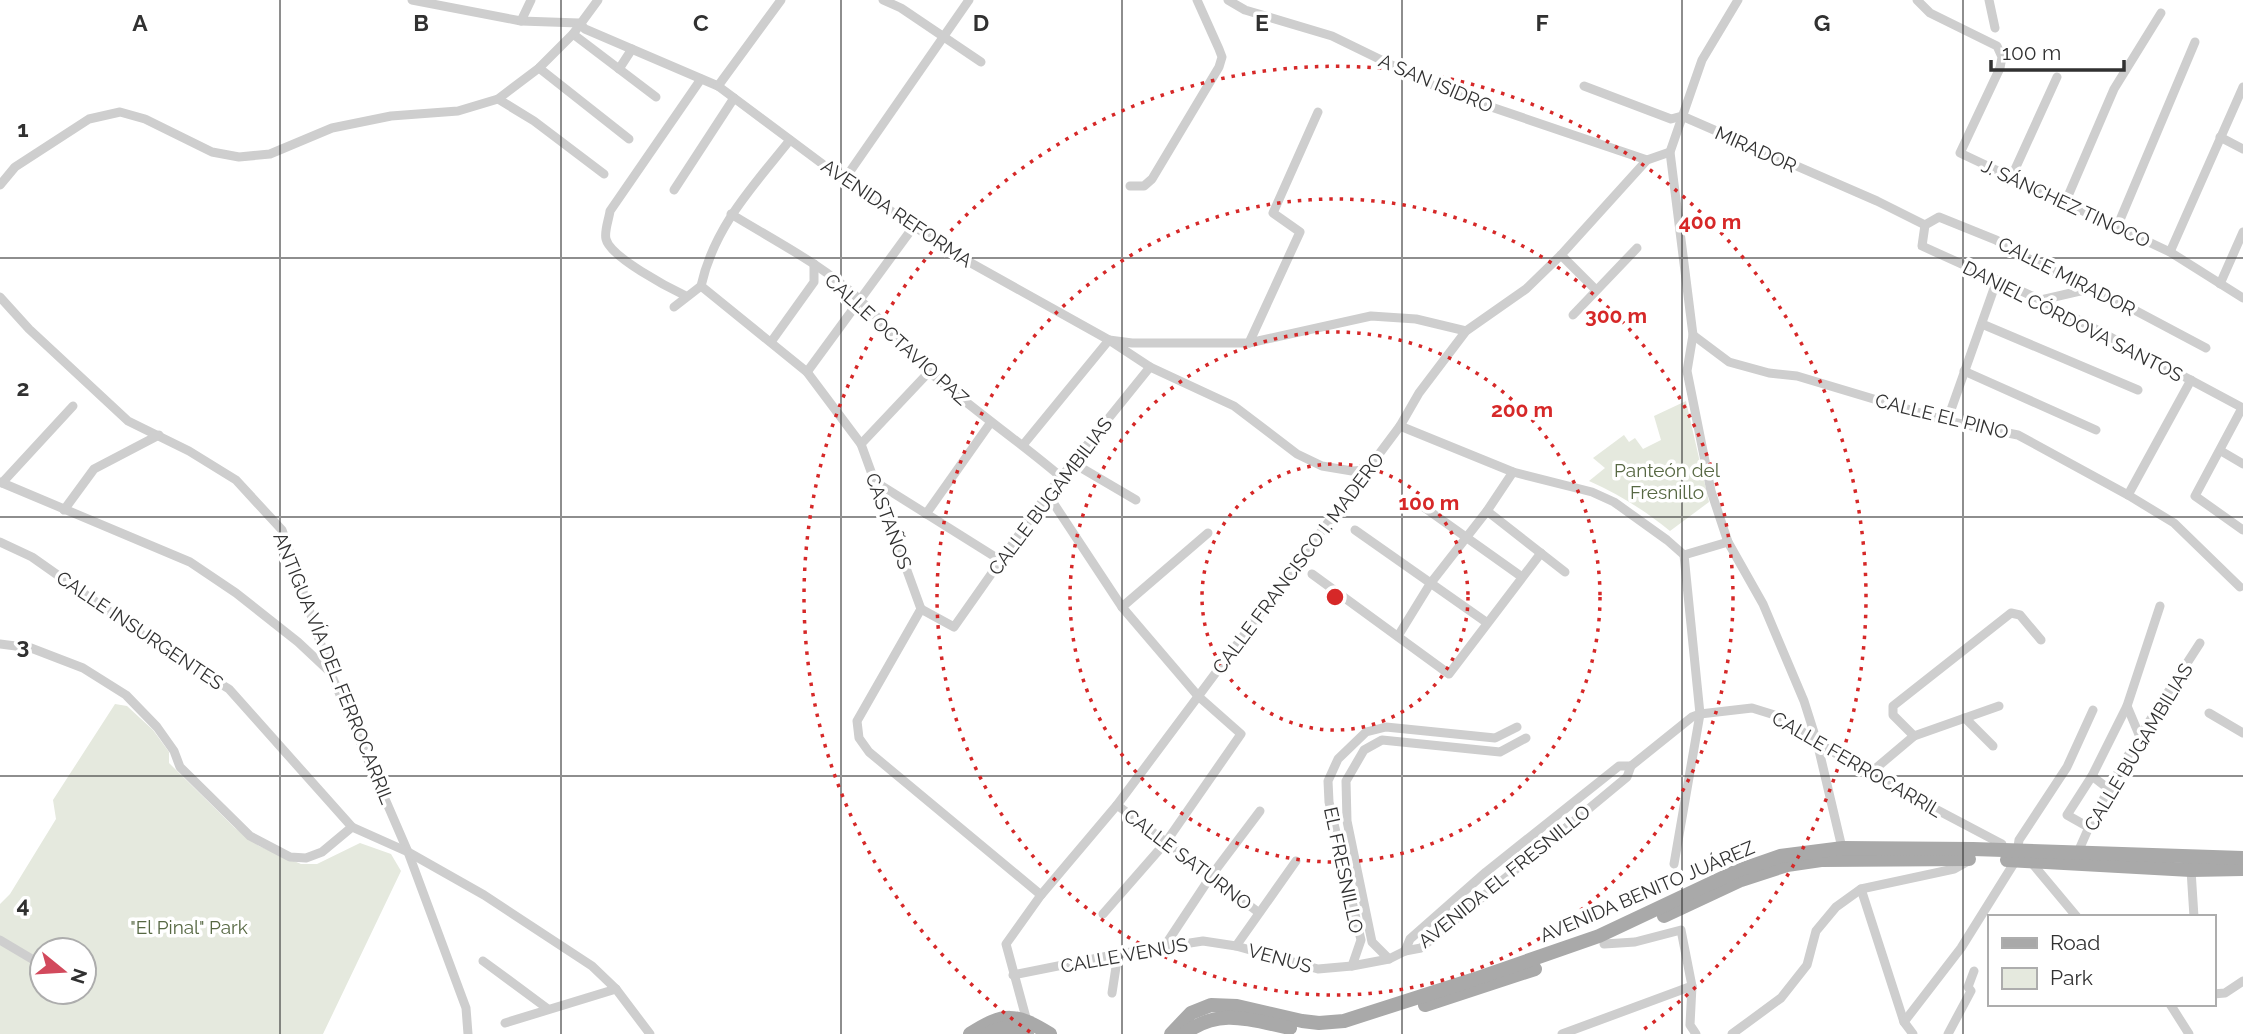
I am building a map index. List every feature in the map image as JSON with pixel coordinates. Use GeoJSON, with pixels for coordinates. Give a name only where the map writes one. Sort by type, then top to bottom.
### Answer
{"type":"FeatureCollection","features":[{"type":"Feature","properties":{"kind":"main road","name":"AVENIDA BENITO JUÁREZ"},"geometry":{"type":"LineString","coordinates":[[1184,1034],[1198,1024],[1216,1017],[1236,1017],[1321,1032],[1348,1029],[1478,989],[1604,944],[1741,880],[1787,865],[1843,854],[1972,859],[2078,852],[2243,858]]}},
{"type":"Feature","properties":{"kind":"main road","name":"AVENIDA BENITO JUÁREZ"},"geometry":{"type":"LineString","coordinates":[[1171,1034],[1191,1013],[1212,1005],[1237,1006],[1301,1021],[1344,1021],[1472,981],[1599,936],[1737,871],[1780,856],[1843,854],[2014,857],[2191,870],[2243,869]]}},
{"type":"Feature","properties":{"kind":"main road"},"geometry":{"type":"LineString","coordinates":[[970,1034],[991,1020],[1014,1017],[1028,1028]]}},
{"type":"Feature","properties":{"kind":"main road"},"geometry":{"type":"LineString","coordinates":[[988,1034],[1013,1027],[1050,1034]]}},
{"type":"Feature","properties":{"kind":"street","name":"AVENIDA REFORMA"},"geometry":{"type":"LineString","coordinates":[[412,0],[521,21],[579,23],[585,29],[718,86],[844,180],[962,258],[1109,340],[1150,368],[1234,406],[1297,454],[1322,466],[1352,471],[1367,470]]}},
{"type":"Feature","properties":{"kind":"street"},"geometry":{"type":"LineString","coordinates":[[521,21],[531,0]]}},
{"type":"Feature","properties":{"kind":"street"},"geometry":{"type":"LineString","coordinates":[[0,185],[15,167],[89,119],[120,112],[145,119],[212,152],[239,157],[270,154],[332,128],[391,116],[458,111],[498,99],[539,68],[573,34],[598,0]]}},
{"type":"Feature","properties":{"kind":"street"},"geometry":{"type":"LineString","coordinates":[[718,86],[781,0]]}},
{"type":"Feature","properties":{"kind":"street"},"geometry":{"type":"LineString","coordinates":[[883,0],[901,8],[981,62]]}},
{"type":"Feature","properties":{"kind":"street"},"geometry":{"type":"LineString","coordinates":[[844,180],[968,0]]}},
{"type":"Feature","properties":{"kind":"street"},"geometry":{"type":"LineString","coordinates":[[1130,186],[1144,186],[1152,179],[1219,67],[1222,57],[1197,0]]}},
{"type":"Feature","properties":{"kind":"street","name":"A SAN ISIDRO"},"geometry":{"type":"LineString","coordinates":[[1228,0],[1245,10],[1332,36],[1447,92],[1647,160]]}},
{"type":"Feature","properties":{"kind":"street"},"geometry":{"type":"LineString","coordinates":[[1738,0],[1702,60],[1670,152],[1693,335],[1687,371],[1711,491],[1728,542],[1763,604],[1804,701],[1817,742],[1843,854]]}},
{"type":"Feature","properties":{"kind":"street","name":"J. SÁNCHEZ TINOCO"},"geometry":{"type":"LineString","coordinates":[[1917,0],[1930,13],[1997,46],[2002,57],[2000,68],[1960,153],[2170,252],[2243,298]]}},
{"type":"Feature","properties":{"kind":"street"},"geometry":{"type":"LineString","coordinates":[[1989,0],[1995,28]]}},
{"type":"Feature","properties":{"kind":"street"},"geometry":{"type":"LineString","coordinates":[[2065,204],[2114,89],[2161,13]]}},
{"type":"Feature","properties":{"kind":"street"},"geometry":{"type":"LineString","coordinates":[[573,34],[656,97]]}},
{"type":"Feature","properties":{"kind":"street"},"geometry":{"type":"LineString","coordinates":[[2117,227],[2195,42]]}},
{"type":"Feature","properties":{"kind":"street"},"geometry":{"type":"LineString","coordinates":[[619,69],[632,49]]}},
{"type":"Feature","properties":{"kind":"street"},"geometry":{"type":"LineString","coordinates":[[539,68],[629,139]]}},
{"type":"Feature","properties":{"kind":"street"},"geometry":{"type":"LineString","coordinates":[[2011,178],[2057,77]]}},
{"type":"Feature","properties":{"kind":"street"},"geometry":{"type":"LineString","coordinates":[[687,296],[667,288],[627,262],[605,237],[610,211],[701,79]]}},
{"type":"Feature","properties":{"kind":"street","name":"MIRADOR"},"geometry":{"type":"LineString","coordinates":[[1584,86],[1671,119],[1682,117],[1877,201],[1925,225]]}},
{"type":"Feature","properties":{"kind":"street"},"geometry":{"type":"LineString","coordinates":[[2170,252],[2243,87]]}},
{"type":"Feature","properties":{"kind":"street"},"geometry":{"type":"LineString","coordinates":[[674,190],[734,98]]}},
{"type":"Feature","properties":{"kind":"street"},"geometry":{"type":"LineString","coordinates":[[498,99],[534,121],[604,174]]}},
{"type":"Feature","properties":{"kind":"street"},"geometry":{"type":"LineString","coordinates":[[1249,343],[1300,232],[1273,213],[1318,112]]}},
{"type":"Feature","properties":{"kind":"street"},"geometry":{"type":"LineString","coordinates":[[2220,137],[2243,149]]}},
{"type":"Feature","properties":{"kind":"street"},"geometry":{"type":"LineString","coordinates":[[674,307],[701,286],[706,266],[731,214],[790,140]]}},
{"type":"Feature","properties":{"kind":"street","name":"CALLE FRANCISCO I. MADERO"},"geometry":{"type":"LineString","coordinates":[[1028,1028],[1006,944],[1041,895],[1117,805],[1400,426],[1419,393],[1466,331],[1526,289],[1561,255],[1647,160],[1670,152]]}},
{"type":"Feature","properties":{"kind":"street","name":"CALLE OCTAVIO PAZ"},"geometry":{"type":"LineString","coordinates":[[731,214],[814,264],[860,299],[929,372],[1060,477]]}},
{"type":"Feature","properties":{"kind":"street","name":"CALLE MIRADOR"},"geometry":{"type":"LineString","coordinates":[[1925,225],[1939,217],[1996,240],[2043,267],[2093,288],[2206,348]]}},
{"type":"Feature","properties":{"kind":"street","name":"DANIEL CÓRDOVA SANTOS"},"geometry":{"type":"LineString","coordinates":[[1925,225],[1922,246],[2041,300],[2243,408]]}},
{"type":"Feature","properties":{"kind":"street"},"geometry":{"type":"LineString","coordinates":[[807,372],[914,226]]}},
{"type":"Feature","properties":{"kind":"street"},"geometry":{"type":"LineString","coordinates":[[2220,284],[2243,232]]}},
{"type":"Feature","properties":{"kind":"street"},"geometry":{"type":"LineString","coordinates":[[1573,315],[1637,248]]}},
{"type":"Feature","properties":{"kind":"street"},"geometry":{"type":"LineString","coordinates":[[1561,255],[1596,290]]}},
{"type":"Feature","properties":{"kind":"street"},"geometry":{"type":"LineString","coordinates":[[771,342],[814,282],[814,264]]}},
{"type":"Feature","properties":{"kind":"street"},"geometry":{"type":"LineString","coordinates":[[1947,421],[1997,280]]}},
{"type":"Feature","properties":{"kind":"street","name":"CASTAÑOS"},"geometry":{"type":"LineString","coordinates":[[701,286],[807,372],[861,444],[921,609]]}},
{"type":"Feature","properties":{"kind":"street"},"geometry":{"type":"LineString","coordinates":[[2041,300],[2093,288]]}},
{"type":"Feature","properties":{"kind":"street","name":"ANTIGUA VÍA DEL FERROCARRIL"},"geometry":{"type":"LineString","coordinates":[[0,297],[29,329],[128,421],[159,435],[236,480],[282,530],[331,674],[408,852],[466,1008],[468,1034]]}},
{"type":"Feature","properties":{"kind":"street"},"geometry":{"type":"LineString","coordinates":[[1023,445],[1109,340],[1132,343],[1249,343],[1371,316],[1416,319],[1466,331]]}},
{"type":"Feature","properties":{"kind":"street"},"geometry":{"type":"LineString","coordinates":[[1982,324],[2138,390]]}},
{"type":"Feature","properties":{"kind":"street","name":"CALLE EL PINO"},"geometry":{"type":"LineString","coordinates":[[1693,335],[1729,362],[1769,373],[1797,376],[1947,421],[2018,435],[2175,523],[2240,587]]}},
{"type":"Feature","properties":{"kind":"street","name":"CALLE BUGAMBILIAS"},"geometry":{"type":"LineString","coordinates":[[921,609],[954,627],[1060,477],[1150,368]]}},
{"type":"Feature","properties":{"kind":"street"},"geometry":{"type":"LineString","coordinates":[[1964,371],[2096,430]]}},
{"type":"Feature","properties":{"kind":"street"},"geometry":{"type":"LineString","coordinates":[[861,444],[929,372]]}},
{"type":"Feature","properties":{"kind":"street"},"geometry":{"type":"LineString","coordinates":[[2128,495],[2191,380]]}},
{"type":"Feature","properties":{"kind":"street"},"geometry":{"type":"LineString","coordinates":[[73,406],[1,483],[190,562],[236,593],[298,642],[331,674]]}},
{"type":"Feature","properties":{"kind":"street"},"geometry":{"type":"LineString","coordinates":[[2243,408],[2195,496],[2243,530]]}},
{"type":"Feature","properties":{"kind":"street"},"geometry":{"type":"LineString","coordinates":[[926,514],[991,422]]}},
{"type":"Feature","properties":{"kind":"street"},"geometry":{"type":"LineString","coordinates":[[1400,426],[1513,472],[1592,492],[1614,502],[1684,555],[1700,714],[1674,864]]}},
{"type":"Feature","properties":{"kind":"street"},"geometry":{"type":"LineString","coordinates":[[64,510],[94,469],[159,435]]}},
{"type":"Feature","properties":{"kind":"street"},"geometry":{"type":"LineString","coordinates":[[2221,451],[2243,464]]}},
{"type":"Feature","properties":{"kind":"street"},"geometry":{"type":"LineString","coordinates":[[1073,464],[1136,500]]}},
{"type":"Feature","properties":{"kind":"street"},"geometry":{"type":"LineString","coordinates":[[1398,636],[1430,584],[1487,512],[1513,472]]}},
{"type":"Feature","properties":{"kind":"street"},"geometry":{"type":"LineString","coordinates":[[873,480],[1000,559]]}},
{"type":"Feature","properties":{"kind":"street"},"geometry":{"type":"LineString","coordinates":[[1049,492],[1052,501],[1122,607],[1198,696],[1241,734],[1166,842],[1103,914]]}},
{"type":"Feature","properties":{"kind":"street"},"geometry":{"type":"LineString","coordinates":[[1418,503],[1522,577]]}},
{"type":"Feature","properties":{"kind":"street"},"geometry":{"type":"LineString","coordinates":[[1487,512],[1565,572]]}},
{"type":"Feature","properties":{"kind":"street"},"geometry":{"type":"LineString","coordinates":[[1355,530],[1486,622]]}},
{"type":"Feature","properties":{"kind":"street"},"geometry":{"type":"LineString","coordinates":[[1122,607],[1208,533]]}},
{"type":"Feature","properties":{"kind":"street","name":"CALLE INSURGENTES"},"geometry":{"type":"LineString","coordinates":[[0,542],[32,557],[154,643],[229,689],[352,827]]}},
{"type":"Feature","properties":{"kind":"street"},"geometry":{"type":"LineString","coordinates":[[1684,555],[1728,542]]}},
{"type":"Feature","properties":{"kind":"street"},"geometry":{"type":"LineString","coordinates":[[1312,574],[1449,674],[1541,553]]}},
{"type":"Feature","properties":{"kind":"street"},"geometry":{"type":"LineString","coordinates":[[2090,828],[2067,815],[2092,776],[2127,706],[2161,606]]}},
{"type":"Feature","properties":{"kind":"street"},"geometry":{"type":"LineString","coordinates":[[921,609],[857,721],[859,738],[869,752],[1041,895]]}},
{"type":"Feature","properties":{"kind":"street"},"geometry":{"type":"LineString","coordinates":[[1914,736],[1893,715],[1893,706],[2011,613],[2020,615],[2041,640]]}},
{"type":"Feature","properties":{"kind":"street","name":"CALLE BUGAMBILIAS"},"geometry":{"type":"LineString","coordinates":[[2078,852],[2140,737],[2200,643]]}},
{"type":"Feature","properties":{"kind":"street"},"geometry":{"type":"LineString","coordinates":[[0,644],[31,648],[83,668],[126,695],[157,727],[174,751],[180,767],[250,836],[290,857],[306,858],[322,852],[352,827],[408,852],[484,895],[592,966],[616,989],[650,1034]]}},
{"type":"Feature","properties":{"kind":"street"},"geometry":{"type":"LineString","coordinates":[[1868,774],[1914,736],[1999,706]]}},
{"type":"Feature","properties":{"kind":"street"},"geometry":{"type":"LineString","coordinates":[[2127,706],[2140,737]]}},
{"type":"Feature","properties":{"kind":"street","name":"CALLE FERROCARRIL"},"geometry":{"type":"LineString","coordinates":[[1700,714],[1752,708],[1781,717],[1868,774],[1998,842],[2075,915]]}},
{"type":"Feature","properties":{"kind":"street"},"geometry":{"type":"LineString","coordinates":[[1904,1022],[1961,948],[2014,857],[2020,840],[2067,767],[2093,710]]}},
{"type":"Feature","properties":{"kind":"street"},"geometry":{"type":"LineString","coordinates":[[2209,713],[2243,733]]}},
{"type":"Feature","properties":{"kind":"street","name":"AVENIDA EL FRESNILLO"},"geometry":{"type":"LineString","coordinates":[[1405,951],[1420,948],[1627,777],[1630,766],[1700,714]]}},
{"type":"Feature","properties":{"kind":"street"},"geometry":{"type":"LineString","coordinates":[[1965,718],[1993,746]]}},
{"type":"Feature","properties":{"kind":"street"},"geometry":{"type":"LineString","coordinates":[[1517,727],[1496,738],[1386,727],[1366,732],[1374,745],[1382,740],[1500,752],[1526,738]]}},
{"type":"Feature","properties":{"kind":"street","name":"EL FRESNILLO"},"geometry":{"type":"LineString","coordinates":[[1352,966],[1360,942],[1329,802],[1328,781],[1338,759],[1366,732]]}},
{"type":"Feature","properties":{"kind":"street","name":"EL FRESNILLO"},"geometry":{"type":"LineString","coordinates":[[1374,745],[1364,750],[1346,781],[1347,821],[1372,942],[1390,960]]}},
{"type":"Feature","properties":{"kind":"street","name":"AVENIDA EL FRESNILLO"},"geometry":{"type":"LineString","coordinates":[[1405,951],[1410,939],[1486,872],[1619,766],[1630,766]]}},
{"type":"Feature","properties":{"kind":"street"},"geometry":{"type":"LineString","coordinates":[[2092,776],[2110,790]]}},
{"type":"Feature","properties":{"kind":"street","name":"CALLE SATURNO"},"geometry":{"type":"LineString","coordinates":[[1117,805],[1258,912]]}},
{"type":"Feature","properties":{"kind":"street"},"geometry":{"type":"LineString","coordinates":[[1164,947],[1211,876],[1260,811]]}},
{"type":"Feature","properties":{"kind":"street"},"geometry":{"type":"LineString","coordinates":[[1732,1034],[1781,998],[1807,965],[1816,931],[1836,907],[1861,889],[1954,869],[1972,859]]}},
{"type":"Feature","properties":{"kind":"street"},"geometry":{"type":"LineString","coordinates":[[1236,946],[1296,862]]}},
{"type":"Feature","properties":{"kind":"street"},"geometry":{"type":"LineString","coordinates":[[2191,870],[2194,915]]}},
{"type":"Feature","properties":{"kind":"street"},"geometry":{"type":"LineString","coordinates":[[1861,889],[1904,1022],[1913,1034]]}},
{"type":"Feature","properties":{"kind":"street"},"geometry":{"type":"LineString","coordinates":[[1604,944],[1635,942],[1681,930],[1692,986],[1690,1025],[1696,1034]]}},
{"type":"Feature","properties":{"kind":"street"},"geometry":{"type":"LineString","coordinates":[[0,940],[28,957]]}},
{"type":"Feature","properties":{"kind":"street","name":"CALLE VENUS"},"geometry":{"type":"LineString","coordinates":[[1013,975],[1164,947],[1203,942],[1236,946]]}},
{"type":"Feature","properties":{"kind":"street"},"geometry":{"type":"LineString","coordinates":[[1360,942],[1372,942]]}},
{"type":"Feature","properties":{"kind":"street","name":"VENUS"},"geometry":{"type":"LineString","coordinates":[[1236,946],[1318,969],[1390,960],[1405,951]]}},
{"type":"Feature","properties":{"kind":"street"},"geometry":{"type":"LineString","coordinates":[[1112,993],[1118,954]]}},
{"type":"Feature","properties":{"kind":"street"},"geometry":{"type":"LineString","coordinates":[[483,961],[548,1009]]}},
{"type":"Feature","properties":{"kind":"street"},"geometry":{"type":"LineString","coordinates":[[1948,1034],[1970,989],[1974,971]]}},
{"type":"Feature","properties":{"kind":"street"},"geometry":{"type":"LineString","coordinates":[[2215,994],[2225,993],[2243,981]]}},
{"type":"Feature","properties":{"kind":"street"},"geometry":{"type":"LineString","coordinates":[[1562,1034],[1692,986]]}},
{"type":"Feature","properties":{"kind":"street"},"geometry":{"type":"LineString","coordinates":[[505,1023],[616,989]]}},
{"type":"Feature","properties":{"kind":"street"},"geometry":{"type":"LineString","coordinates":[[2171,1006],[2189,1034]]}},
{"type":"Feature","properties":{"kind":"green space","name":"Panteón del Fresnillo"},"geometry":{"type":"Polygon","coordinates":[[[1686,401],[1709,502],[1670,531],[1631,503],[1589,481],[1605,468],[1593,458],[1624,435],[1629,442],[1635,438],[1643,449],[1661,440],[1654,416],[1686,401]]]}},
{"type":"Feature","properties":{"kind":"green space","name":"\"El Pinal\" Park"},"geometry":{"type":"Polygon","coordinates":[[[115,704],[127,706],[153,730],[169,752],[169,763],[235,828],[259,846],[301,864],[317,864],[360,843],[391,854],[401,871],[323,1034],[0,1034],[0,904],[10,894],[56,819],[53,800],[115,704]]]}}]}
